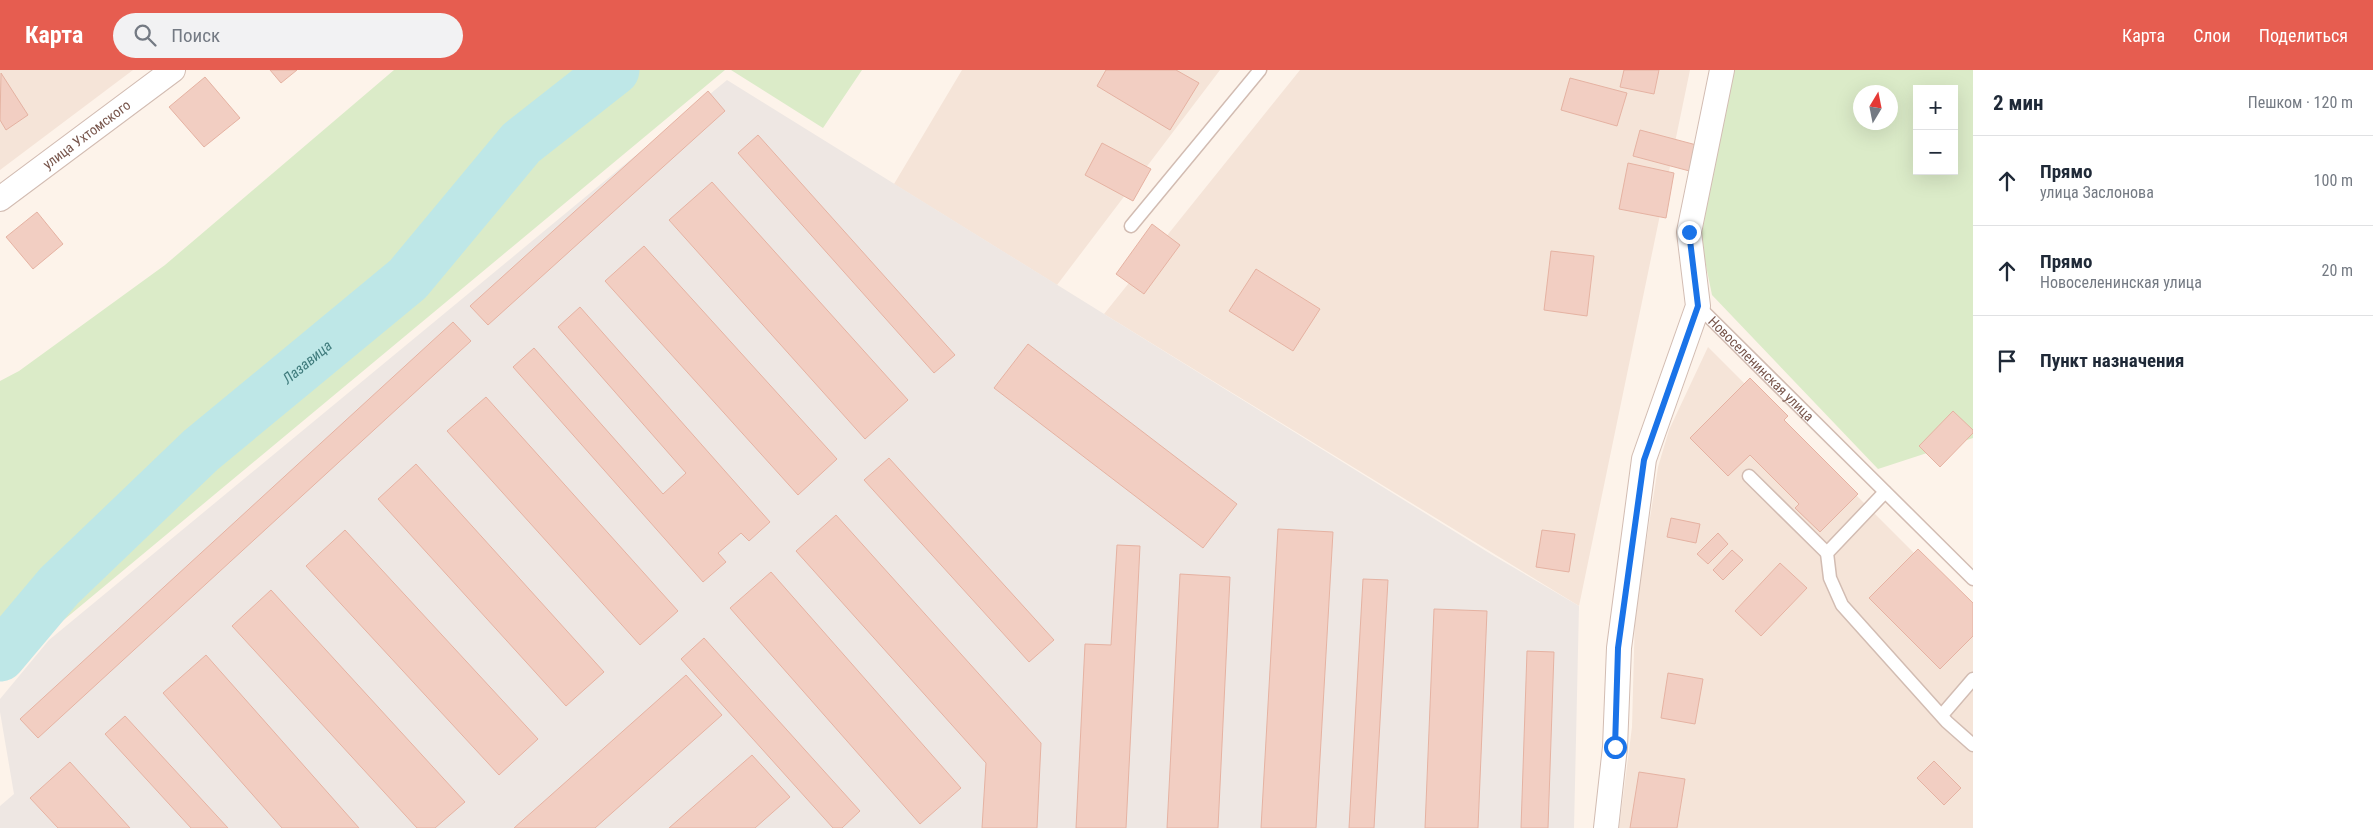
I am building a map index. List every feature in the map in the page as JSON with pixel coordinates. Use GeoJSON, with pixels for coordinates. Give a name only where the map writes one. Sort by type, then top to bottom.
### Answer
{"type":"FeatureCollection","features":[{"type":"Feature","properties":{"kind":"street","name":"улица Ухтомского"},"geometry":{"type":"LineString","coordinates":[[0,199],[173,70]]}},
{"type":"Feature","properties":{"kind":"street","name":"Новоселенинская улица"},"geometry":{"type":"LineString","coordinates":[[1698,306],[1689,232],[1722,70]]}},
{"type":"Feature","properties":{"kind":"street"},"geometry":{"type":"LineString","coordinates":[[1606,828],[1615,747],[1618,648],[1644,460],[1698,306]]}},
{"type":"Feature","properties":{"kind":"lane"},"geometry":{"type":"LineString","coordinates":[[1131,226],[1260,70]]}},
{"type":"Feature","properties":{"kind":"lane","name":"Новоселенинская улица"},"geometry":{"type":"LineString","coordinates":[[1698,306],[1973,579]]}},
{"type":"Feature","properties":{"kind":"lane"},"geometry":{"type":"LineString","coordinates":[[1749,476],[1827,553],[1830,578],[1842,606],[1942,715],[1973,745]]}},
{"type":"Feature","properties":{"kind":"lane"},"geometry":{"type":"LineString","coordinates":[[1827,553],[1885,492]]}},
{"type":"Feature","properties":{"kind":"lane"},"geometry":{"type":"LineString","coordinates":[[1942,715],[1973,680]]}},
{"type":"Feature","properties":{"kind":"shaded area"},"geometry":{"type":"Polygon","coordinates":[[[0,70],[133,70],[0,170],[0,70]]]}},
{"type":"Feature","properties":{"kind":"shaded area"},"geometry":{"type":"Polygon","coordinates":[[[962,70],[1220,70],[1057,285],[894,184],[962,70]]]}},
{"type":"Feature","properties":{"kind":"shaded area"},"geometry":{"type":"Polygon","coordinates":[[[1300,70],[1690,70],[1579,606],[1104,314],[1300,70]]]}},
{"type":"Feature","properties":{"kind":"shaded area"},"geometry":{"type":"Polygon","coordinates":[[[727,80],[1494,556],[1579,606],[1574,828],[0,828],[0,806],[14,794],[0,712],[0,699],[49,640],[727,80]]]}},
{"type":"Feature","properties":{"kind":"shaded area"},"geometry":{"type":"Polygon","coordinates":[[[1708,347],[1973,612],[1973,828],[1619,828],[1632,727],[1635,613],[1658,467],[1669,430],[1708,347]]]}},
{"type":"Feature","properties":{"kind":"green space"},"geometry":{"type":"Polygon","coordinates":[[[394,70],[725,70],[0,673],[0,381],[19,371],[165,265],[394,70]]]}},
{"type":"Feature","properties":{"kind":"green space"},"geometry":{"type":"Polygon","coordinates":[[[731,70],[862,70],[823,128],[731,70]]]}},
{"type":"Feature","properties":{"kind":"green space"},"geometry":{"type":"Polygon","coordinates":[[[1732,70],[1973,70],[1973,438],[1878,469],[1712,295],[1699,231],[1732,70]]]}},
{"type":"Feature","properties":{"kind":"building"},"geometry":{"type":"Polygon","coordinates":[[[270,70],[297,70],[281,83],[270,70]]]}},
{"type":"Feature","properties":{"kind":"building"},"geometry":{"type":"Polygon","coordinates":[[[1106,70],[1176,70],[1199,83],[1170,130],[1097,86],[1106,70]]]}},
{"type":"Feature","properties":{"kind":"building"},"geometry":{"type":"Polygon","coordinates":[[[1624,70],[1659,70],[1654,94],[1620,87],[1624,70]]]}},
{"type":"Feature","properties":{"kind":"building"},"geometry":{"type":"Polygon","coordinates":[[[1,73],[28,115],[6,130],[0,120],[1,73]]]}},
{"type":"Feature","properties":{"kind":"building"},"geometry":{"type":"Polygon","coordinates":[[[205,77],[240,118],[204,147],[169,107],[205,77]]]}},
{"type":"Feature","properties":{"kind":"building"},"geometry":{"type":"Polygon","coordinates":[[[1570,78],[1627,93],[1617,126],[1561,110],[1570,78]]]}},
{"type":"Feature","properties":{"kind":"building"},"geometry":{"type":"Polygon","coordinates":[[[708,91],[725,111],[488,325],[470,306],[708,91]]]}},
{"type":"Feature","properties":{"kind":"building"},"geometry":{"type":"Polygon","coordinates":[[[1640,130],[1704,147],[1697,173],[1633,156],[1640,130]]]}},
{"type":"Feature","properties":{"kind":"building"},"geometry":{"type":"Polygon","coordinates":[[[758,135],[955,355],[934,373],[738,153],[758,135]]]}},
{"type":"Feature","properties":{"kind":"building"},"geometry":{"type":"Polygon","coordinates":[[[1102,143],[1151,169],[1133,201],[1085,175],[1102,143]]]}},
{"type":"Feature","properties":{"kind":"building"},"geometry":{"type":"Polygon","coordinates":[[[1628,163],[1674,173],[1666,218],[1619,209],[1628,163]]]}},
{"type":"Feature","properties":{"kind":"building"},"geometry":{"type":"Polygon","coordinates":[[[712,182],[908,400],[865,439],[669,220],[712,182]]]}},
{"type":"Feature","properties":{"kind":"building"},"geometry":{"type":"Polygon","coordinates":[[[37,212],[63,244],[33,269],[6,237],[37,212]]]}},
{"type":"Feature","properties":{"kind":"building"},"geometry":{"type":"Polygon","coordinates":[[[1152,224],[1180,245],[1144,294],[1116,274],[1152,224]]]}},
{"type":"Feature","properties":{"kind":"building"},"geometry":{"type":"Polygon","coordinates":[[[644,246],[837,459],[798,495],[605,281],[644,246]]]}},
{"type":"Feature","properties":{"kind":"building"},"geometry":{"type":"Polygon","coordinates":[[[1551,251],[1594,256],[1587,316],[1544,310],[1551,251]]]}},
{"type":"Feature","properties":{"kind":"building"},"geometry":{"type":"Polygon","coordinates":[[[1256,269],[1320,309],[1293,351],[1229,311],[1256,269]]]}},
{"type":"Feature","properties":{"kind":"building"},"geometry":{"type":"Polygon","coordinates":[[[580,307],[770,522],[749,541],[741,533],[718,553],[726,562],[703,582],[513,367],[534,348],[663,494],[686,473],[558,327],[580,307]]]}},
{"type":"Feature","properties":{"kind":"building"},"geometry":{"type":"Polygon","coordinates":[[[453,322],[471,341],[38,738],[20,719],[453,322]]]}},
{"type":"Feature","properties":{"kind":"building"},"geometry":{"type":"Polygon","coordinates":[[[1028,344],[1237,504],[1203,548],[994,388],[1028,344]]]}},
{"type":"Feature","properties":{"kind":"building"},"geometry":{"type":"Polygon","coordinates":[[[1750,378],[1788,416],[1784,420],[1858,494],[1820,532],[1795,508],[1799,504],[1750,455],[1728,476],[1690,438],[1750,378]]]}},
{"type":"Feature","properties":{"kind":"building"},"geometry":{"type":"Polygon","coordinates":[[[486,397],[678,611],[640,645],[447,431],[486,397]]]}},
{"type":"Feature","properties":{"kind":"building"},"geometry":{"type":"Polygon","coordinates":[[[1953,411],[1973,430],[1973,433],[1940,467],[1919,446],[1953,411]]]}},
{"type":"Feature","properties":{"kind":"building"},"geometry":{"type":"Polygon","coordinates":[[[889,458],[1054,640],[1029,662],[864,480],[889,458]]]}},
{"type":"Feature","properties":{"kind":"building"},"geometry":{"type":"Polygon","coordinates":[[[416,464],[604,672],[566,706],[378,499],[416,464]]]}},
{"type":"Feature","properties":{"kind":"building"},"geometry":{"type":"Polygon","coordinates":[[[836,515],[1041,743],[1037,828],[982,828],[986,763],[796,551],[836,515]]]}},
{"type":"Feature","properties":{"kind":"building"},"geometry":{"type":"Polygon","coordinates":[[[1671,518],[1700,524],[1696,543],[1667,537],[1671,518]]]}},
{"type":"Feature","properties":{"kind":"building"},"geometry":{"type":"Polygon","coordinates":[[[1278,529],[1333,532],[1316,828],[1261,828],[1278,529]]]}},
{"type":"Feature","properties":{"kind":"building"},"geometry":{"type":"Polygon","coordinates":[[[345,530],[538,739],[499,775],[306,566],[345,530]]]}},
{"type":"Feature","properties":{"kind":"building"},"geometry":{"type":"Polygon","coordinates":[[[1542,530],[1575,534],[1569,572],[1536,567],[1542,530]]]}},
{"type":"Feature","properties":{"kind":"building"},"geometry":{"type":"Polygon","coordinates":[[[1718,533],[1728,544],[1708,564],[1697,554],[1718,533]]]}},
{"type":"Feature","properties":{"kind":"building"},"geometry":{"type":"Polygon","coordinates":[[[1117,545],[1140,546],[1126,828],[1076,828],[1085,644],[1111,645],[1117,545]]]}},
{"type":"Feature","properties":{"kind":"building"},"geometry":{"type":"Polygon","coordinates":[[[1918,549],[1973,603],[1973,636],[1940,669],[1869,598],[1918,549]]]}},
{"type":"Feature","properties":{"kind":"building"},"geometry":{"type":"Polygon","coordinates":[[[1732,550],[1743,560],[1723,580],[1713,570],[1732,550]]]}},
{"type":"Feature","properties":{"kind":"building"},"geometry":{"type":"Polygon","coordinates":[[[1780,563],[1807,588],[1761,636],[1735,611],[1780,563]]]}},
{"type":"Feature","properties":{"kind":"building"},"geometry":{"type":"Polygon","coordinates":[[[771,572],[961,788],[920,824],[730,608],[771,572]]]}},
{"type":"Feature","properties":{"kind":"building"},"geometry":{"type":"Polygon","coordinates":[[[1180,574],[1230,577],[1218,828],[1167,828],[1180,574]]]}},
{"type":"Feature","properties":{"kind":"building"},"geometry":{"type":"Polygon","coordinates":[[[1363,579],[1388,580],[1374,828],[1349,828],[1363,579]]]}},
{"type":"Feature","properties":{"kind":"building"},"geometry":{"type":"Polygon","coordinates":[[[271,590],[465,802],[435,828],[417,828],[232,626],[271,590]]]}},
{"type":"Feature","properties":{"kind":"building"},"geometry":{"type":"Polygon","coordinates":[[[1434,609],[1487,611],[1478,828],[1425,828],[1434,609]]]}},
{"type":"Feature","properties":{"kind":"building"},"geometry":{"type":"Polygon","coordinates":[[[704,638],[860,811],[842,828],[833,828],[681,659],[704,638]]]}},
{"type":"Feature","properties":{"kind":"building"},"geometry":{"type":"Polygon","coordinates":[[[1527,651],[1554,652],[1548,828],[1521,828],[1527,651]]]}},
{"type":"Feature","properties":{"kind":"building"},"geometry":{"type":"Polygon","coordinates":[[[206,655],[359,828],[282,828],[163,693],[206,655]]]}},
{"type":"Feature","properties":{"kind":"building"},"geometry":{"type":"Polygon","coordinates":[[[1668,673],[1703,679],[1695,724],[1661,718],[1668,673]]]}},
{"type":"Feature","properties":{"kind":"building"},"geometry":{"type":"Polygon","coordinates":[[[686,675],[722,715],[595,828],[514,828],[686,675]]]}},
{"type":"Feature","properties":{"kind":"building"},"geometry":{"type":"Polygon","coordinates":[[[125,716],[228,828],[191,828],[105,734],[125,716]]]}},
{"type":"Feature","properties":{"kind":"building"},"geometry":{"type":"Polygon","coordinates":[[[752,755],[790,797],[755,828],[669,828],[752,755]]]}},
{"type":"Feature","properties":{"kind":"building"},"geometry":{"type":"Polygon","coordinates":[[[1934,761],[1961,788],[1944,805],[1917,778],[1934,761]]]}},
{"type":"Feature","properties":{"kind":"building"},"geometry":{"type":"Polygon","coordinates":[[[70,762],[130,828],[58,828],[30,798],[70,762]]]}},
{"type":"Feature","properties":{"kind":"building"},"geometry":{"type":"Polygon","coordinates":[[[1639,772],[1685,779],[1677,828],[1630,828],[1639,772]]]}},
{"type":"Feature","properties":{"kind":"waterway","name":"Лазавица"},"geometry":{"type":"LineString","coordinates":[[0,656],[59,586],[201,450],[408,279],[521,143],[614,70]]}},
{"type":"Feature","properties":{"kind":"route"},"geometry":{"type":"LineString","coordinates":[[1615,747],[1618,648],[1644,460],[1698,306],[1689,232]]}}]}
